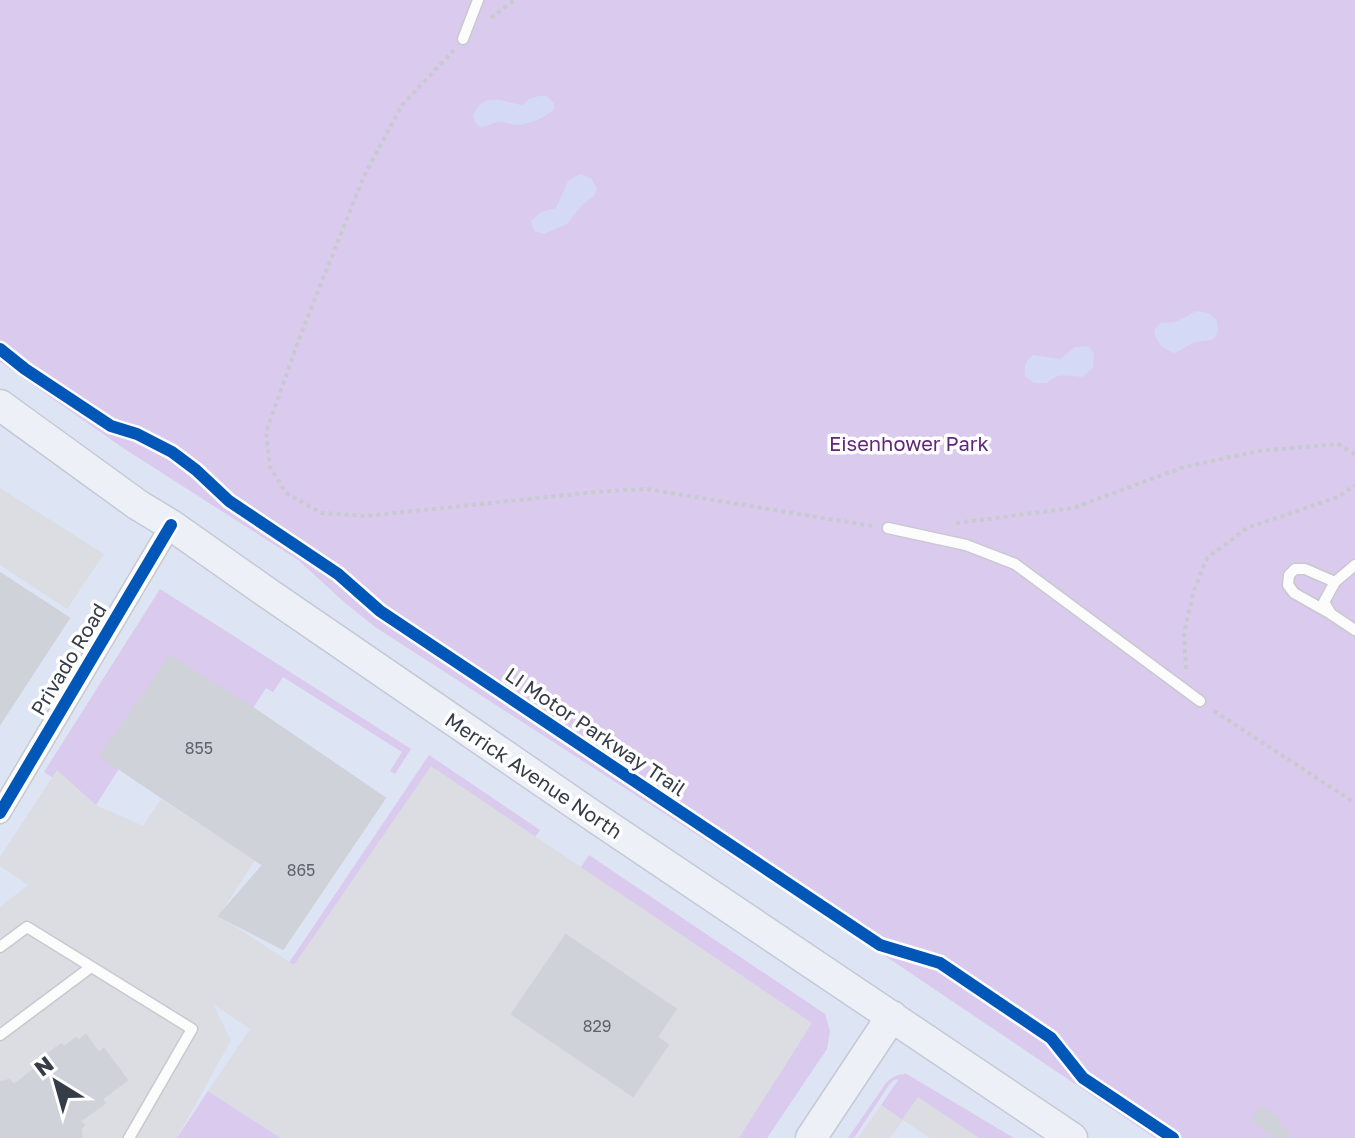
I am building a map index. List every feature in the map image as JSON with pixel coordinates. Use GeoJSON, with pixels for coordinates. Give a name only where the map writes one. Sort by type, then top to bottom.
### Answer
{"type":"FeatureCollection","features":[{"type":"Feature","properties":{"kind":"main road","name":"Merrick Avenue North"},"geometry":{"type":"LineString","coordinates":[[0,405],[138,505],[1072,1138]]}},
{"type":"Feature","properties":{"kind":"main road"},"geometry":{"type":"LineString","coordinates":[[811,1138],[892,1016]]}},
{"type":"Feature","properties":{"kind":"street","name":"Privado Road"},"geometry":{"type":"LineString","coordinates":[[0,813],[171,525]]}},
{"type":"Feature","properties":{"kind":"lane"},"geometry":{"type":"LineString","coordinates":[[463,39],[478,0]]}},
{"type":"Feature","properties":{"kind":"lane"},"geometry":{"type":"LineString","coordinates":[[888,528],[966,545],[1015,564],[1200,701]]}},
{"type":"Feature","properties":{"kind":"lane"},"geometry":{"type":"LineString","coordinates":[[1331,614],[1324,602],[1335,582],[1355,565]]}},
{"type":"Feature","properties":{"kind":"lane"},"geometry":{"type":"LineString","coordinates":[[1335,582],[1305,569],[1295,569],[1289,575],[1288,585],[1294,593],[1355,630]]}},
{"type":"Feature","properties":{"kind":"lane"},"geometry":{"type":"LineString","coordinates":[[0,947],[27,927],[192,1029],[129,1138]]}},
{"type":"Feature","properties":{"kind":"lane"},"geometry":{"type":"LineString","coordinates":[[0,1035],[91,967]]}},
{"type":"Feature","properties":{"kind":"path"},"geometry":{"type":"LineString","coordinates":[[514,0],[463,39],[402,105],[364,176],[302,331],[266,432],[270,467],[286,493],[321,513],[366,516],[646,489],[888,528]]}},
{"type":"Feature","properties":{"kind":"path"},"geometry":{"type":"LineString","coordinates":[[954,524],[1073,508],[1184,467],[1258,451],[1338,444],[1355,454]]}},
{"type":"Feature","properties":{"kind":"path"},"geometry":{"type":"LineString","coordinates":[[1355,485],[1338,497],[1247,528],[1207,558],[1194,590],[1184,633],[1187,674],[1200,701],[1355,803]]}},
{"type":"Feature","properties":{"kind":"shaded area"},"geometry":{"type":"Polygon","coordinates":[[[0,362],[123,448],[298,560],[375,627],[894,962],[1155,1138],[0,1138],[0,362]]]}},
{"type":"Feature","properties":{"kind":"shaded area"},"geometry":{"type":"Polygon","coordinates":[[[0,488],[104,554],[67,609],[0,565],[0,488]]]}},
{"type":"Feature","properties":{"kind":"shaded area"},"geometry":{"type":"Polygon","coordinates":[[[431,766],[812,1023],[739,1138],[281,1138],[208,1091],[250,1029],[213,1004],[231,1040],[177,1138],[0,1138],[0,907],[28,885],[0,866],[0,857],[57,770],[96,805],[143,826],[161,799],[255,860],[219,916],[294,965],[431,766]]]}},
{"type":"Feature","properties":{"kind":"shaded area"},"geometry":{"type":"Polygon","coordinates":[[[918,1097],[979,1138],[930,1138],[903,1120],[890,1138],[858,1138],[881,1105],[902,1120],[918,1097]]]}},
{"type":"Feature","properties":{"kind":"green space","name":"Eisenhower Park"},"geometry":{"type":"Polygon","coordinates":[[[0,0],[1355,0],[1355,1138],[1155,1138],[894,962],[375,627],[298,560],[123,448],[0,362],[0,0]]]}},
{"type":"Feature","properties":{"kind":"green space"},"geometry":{"type":"Polygon","coordinates":[[[160,589],[411,749],[395,774],[390,771],[402,752],[283,677],[273,692],[266,688],[253,708],[170,656],[105,757],[120,767],[96,805],[44,772],[160,589]]]}},
{"type":"Feature","properties":{"kind":"green space"},"geometry":{"type":"Polygon","coordinates":[[[429,755],[540,830],[517,863],[282,989],[274,985],[429,755]]]}},
{"type":"Feature","properties":{"kind":"green space"},"geometry":{"type":"Polygon","coordinates":[[[589,855],[825,1014],[830,1031],[827,1049],[767,1138],[735,1138],[563,894],[589,855]]]}},
{"type":"Feature","properties":{"kind":"green space"},"geometry":{"type":"Polygon","coordinates":[[[905,1073],[1014,1138],[977,1138],[902,1120],[881,1105],[899,1079],[889,1085],[854,1138],[848,1138],[886,1083],[905,1073]]]}},
{"type":"Feature","properties":{"kind":"green space"},"geometry":{"type":"Polygon","coordinates":[[[208,1091],[281,1138],[177,1138],[208,1091]]]}},
{"type":"Feature","properties":{"kind":"sand"},"geometry":{"type":"Polygon","coordinates":[[[539,96],[546,96],[554,103],[554,110],[537,120],[517,125],[498,122],[483,127],[475,121],[473,115],[488,100],[522,105],[539,96]]]}},
{"type":"Feature","properties":{"kind":"sand"},"geometry":{"type":"Polygon","coordinates":[[[580,174],[591,178],[597,189],[594,196],[567,224],[544,234],[534,231],[531,221],[541,212],[556,208],[568,181],[580,174]]]}},
{"type":"Feature","properties":{"kind":"sand"},"geometry":{"type":"Polygon","coordinates":[[[1196,311],[1209,313],[1217,321],[1218,331],[1214,339],[1196,342],[1174,353],[1161,345],[1154,331],[1159,324],[1177,321],[1196,311]]]}},
{"type":"Feature","properties":{"kind":"sand"},"geometry":{"type":"Polygon","coordinates":[[[1088,346],[1094,353],[1093,368],[1082,377],[1059,376],[1047,383],[1034,383],[1025,376],[1026,364],[1033,355],[1060,359],[1075,347],[1088,346]]]}},
{"type":"Feature","properties":{"kind":"building"},"geometry":{"type":"Polygon","coordinates":[[[0,573],[69,618],[0,724],[0,573]]]}},
{"type":"Feature","properties":{"kind":"building"},"geometry":{"type":"Polygon","coordinates":[[[170,656],[385,798],[283,949],[219,916],[263,865],[100,756],[170,656]]]}},
{"type":"Feature","properties":{"kind":"building"},"geometry":{"type":"Polygon","coordinates":[[[566,935],[676,1009],[657,1037],[668,1045],[633,1096],[512,1014],[566,935]]]}},
{"type":"Feature","properties":{"kind":"building"},"geometry":{"type":"Polygon","coordinates":[[[86,1035],[99,1053],[104,1049],[127,1080],[102,1099],[105,1103],[80,1121],[84,1125],[81,1128],[82,1138],[0,1138],[0,1082],[9,1080],[14,1085],[61,1044],[64,1047],[86,1035]]]}},
{"type":"Feature","properties":{"kind":"building"},"geometry":{"type":"Polygon","coordinates":[[[1262,1107],[1280,1120],[1277,1124],[1289,1132],[1284,1138],[1276,1138],[1252,1120],[1262,1107]]]}},
{"type":"Feature","properties":{"kind":"cycle path","name":"LI Motor Parkway Trail"},"geometry":{"type":"LineString","coordinates":[[0,349],[111,426],[137,434],[172,452],[229,501],[338,574],[380,611],[880,945],[940,963],[1051,1038],[1083,1078],[1173,1138]]}},
{"type":"Feature","properties":{"kind":"cycle path"},"geometry":{"type":"LineString","coordinates":[[0,813],[171,525]]}}]}
